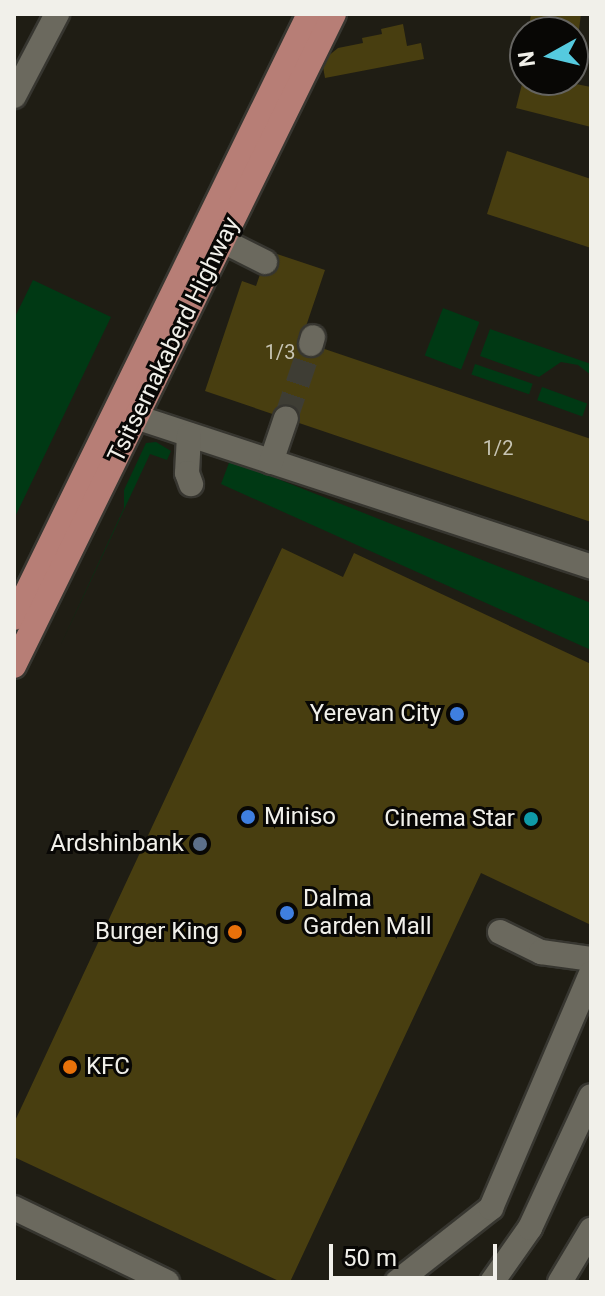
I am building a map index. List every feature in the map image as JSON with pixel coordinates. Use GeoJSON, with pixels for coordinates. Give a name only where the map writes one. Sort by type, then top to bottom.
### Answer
{"type":"FeatureCollection","features":[{"type":"Feature","properties":{"kind":"main road","name":"Tsitsernakaberd Highway"},"geometry":{"type":"LineString","coordinates":[[14,618],[309,14]]}},
{"type":"Feature","properties":{"kind":"main road","name":"Tsitsernakaberd Highway"},"geometry":{"type":"LineString","coordinates":[[14,666],[334,14]]}},
{"type":"Feature","properties":{"kind":"lane"},"geometry":{"type":"LineString","coordinates":[[14,96],[57,14]]}},
{"type":"Feature","properties":{"kind":"lane"},"geometry":{"type":"LineString","coordinates":[[223,241],[265,262]]}},
{"type":"Feature","properties":{"kind":"lane"},"geometry":{"type":"LineString","coordinates":[[136,417],[591,567]]}},
{"type":"Feature","properties":{"kind":"lane"},"geometry":{"type":"LineString","coordinates":[[271,462],[286,418]]}},
{"type":"Feature","properties":{"kind":"lane"},"geometry":{"type":"LineString","coordinates":[[183,478],[189,435]]}},
{"type":"Feature","properties":{"kind":"lane"},"geometry":{"type":"LineString","coordinates":[[500,932],[541,952],[591,959]]}},
{"type":"Feature","properties":{"kind":"lane"},"geometry":{"type":"LineString","coordinates":[[397,1282],[491,1208],[591,973]]}},
{"type":"Feature","properties":{"kind":"lane"},"geometry":{"type":"LineString","coordinates":[[492,1282],[530,1228],[591,1096]]}},
{"type":"Feature","properties":{"kind":"lane"},"geometry":{"type":"LineString","coordinates":[[14,1208],[167,1282]]}},
{"type":"Feature","properties":{"kind":"lane"},"geometry":{"type":"LineString","coordinates":[[491,1208],[530,1228]]}},
{"type":"Feature","properties":{"kind":"lane"},"geometry":{"type":"LineString","coordinates":[[560,1282],[591,1230]]}},
{"type":"Feature","properties":{"kind":"green space"},"geometry":{"type":"Polygon","coordinates":[[[33,280],[111,317],[14,519],[14,319],[33,280]]]}},
{"type":"Feature","properties":{"kind":"green space"},"geometry":{"type":"Polygon","coordinates":[[[443,308],[479,322],[461,370],[425,356],[443,308]]]}},
{"type":"Feature","properties":{"kind":"green space"},"geometry":{"type":"Polygon","coordinates":[[[490,329],[591,364],[591,375],[578,365],[561,362],[539,377],[480,356],[490,329]]]}},
{"type":"Feature","properties":{"kind":"green space"},"geometry":{"type":"Polygon","coordinates":[[[475,364],[533,384],[529,394],[471,374],[475,364]]]}},
{"type":"Feature","properties":{"kind":"green space"},"geometry":{"type":"Polygon","coordinates":[[[542,387],[587,403],[582,417],[537,400],[542,387]]]}},
{"type":"Feature","properties":{"kind":"green space"},"geometry":{"type":"Polygon","coordinates":[[[156,442],[171,451],[167,460],[150,454],[57,653],[124,508],[124,490],[146,443],[156,442]]]}},
{"type":"Feature","properties":{"kind":"green space"},"geometry":{"type":"Polygon","coordinates":[[[230,460],[591,603],[591,650],[221,484],[230,460]]]}},
{"type":"Feature","properties":{"kind":"building"},"geometry":{"type":"Polygon","coordinates":[[[531,14],[581,14],[581,16],[531,14]]]}},
{"type":"Feature","properties":{"kind":"building"},"geometry":{"type":"Polygon","coordinates":[[[403,24],[407,46],[421,43],[424,59],[325,78],[322,61],[338,48],[363,43],[362,38],[382,34],[381,29],[403,24]]]}},
{"type":"Feature","properties":{"kind":"building"},"geometry":{"type":"Polygon","coordinates":[[[591,87],[591,127],[516,108],[519,96],[589,96],[591,87]]]}},
{"type":"Feature","properties":{"kind":"building"},"geometry":{"type":"Polygon","coordinates":[[[507,151],[591,179],[591,248],[487,214],[507,151]]]}},
{"type":"Feature","properties":{"kind":"building"},"geometry":{"type":"Polygon","coordinates":[[[268,251],[325,270],[301,341],[591,439],[591,522],[205,391],[242,281],[256,286],[268,251]]]}},
{"type":"Feature","properties":{"kind":"building","name":"Dalma Garden Mall"},"geometry":{"type":"Polygon","coordinates":[[[282,548],[343,577],[354,553],[591,664],[591,925],[481,873],[290,1282],[281,1282],[14,1157],[14,1123],[282,548]]]}},
{"type":"Feature","properties":{"kind":"tunnel"},"geometry":{"type":"LineString","coordinates":[[286,418],[311,344]]}},
{"type":"Feature","properties":{"kind":"place","name":"Yerevan City"},"geometry":{"type":"Point","coordinates":[457,714]}},
{"type":"Feature","properties":{"kind":"place","name":"Miniso"},"geometry":{"type":"Point","coordinates":[248,817]}},
{"type":"Feature","properties":{"kind":"place","name":"Cinema Star"},"geometry":{"type":"Point","coordinates":[531,819]}},
{"type":"Feature","properties":{"kind":"place","name":"Ardshinbank"},"geometry":{"type":"Point","coordinates":[200,844]}},
{"type":"Feature","properties":{"kind":"place","name":"Dalma Garden Mall"},"geometry":{"type":"Point","coordinates":[287,913]}},
{"type":"Feature","properties":{"kind":"place","name":"Burger King"},"geometry":{"type":"Point","coordinates":[235,932]}},
{"type":"Feature","properties":{"kind":"place","name":"KFC"},"geometry":{"type":"Point","coordinates":[70,1067]}}]}
